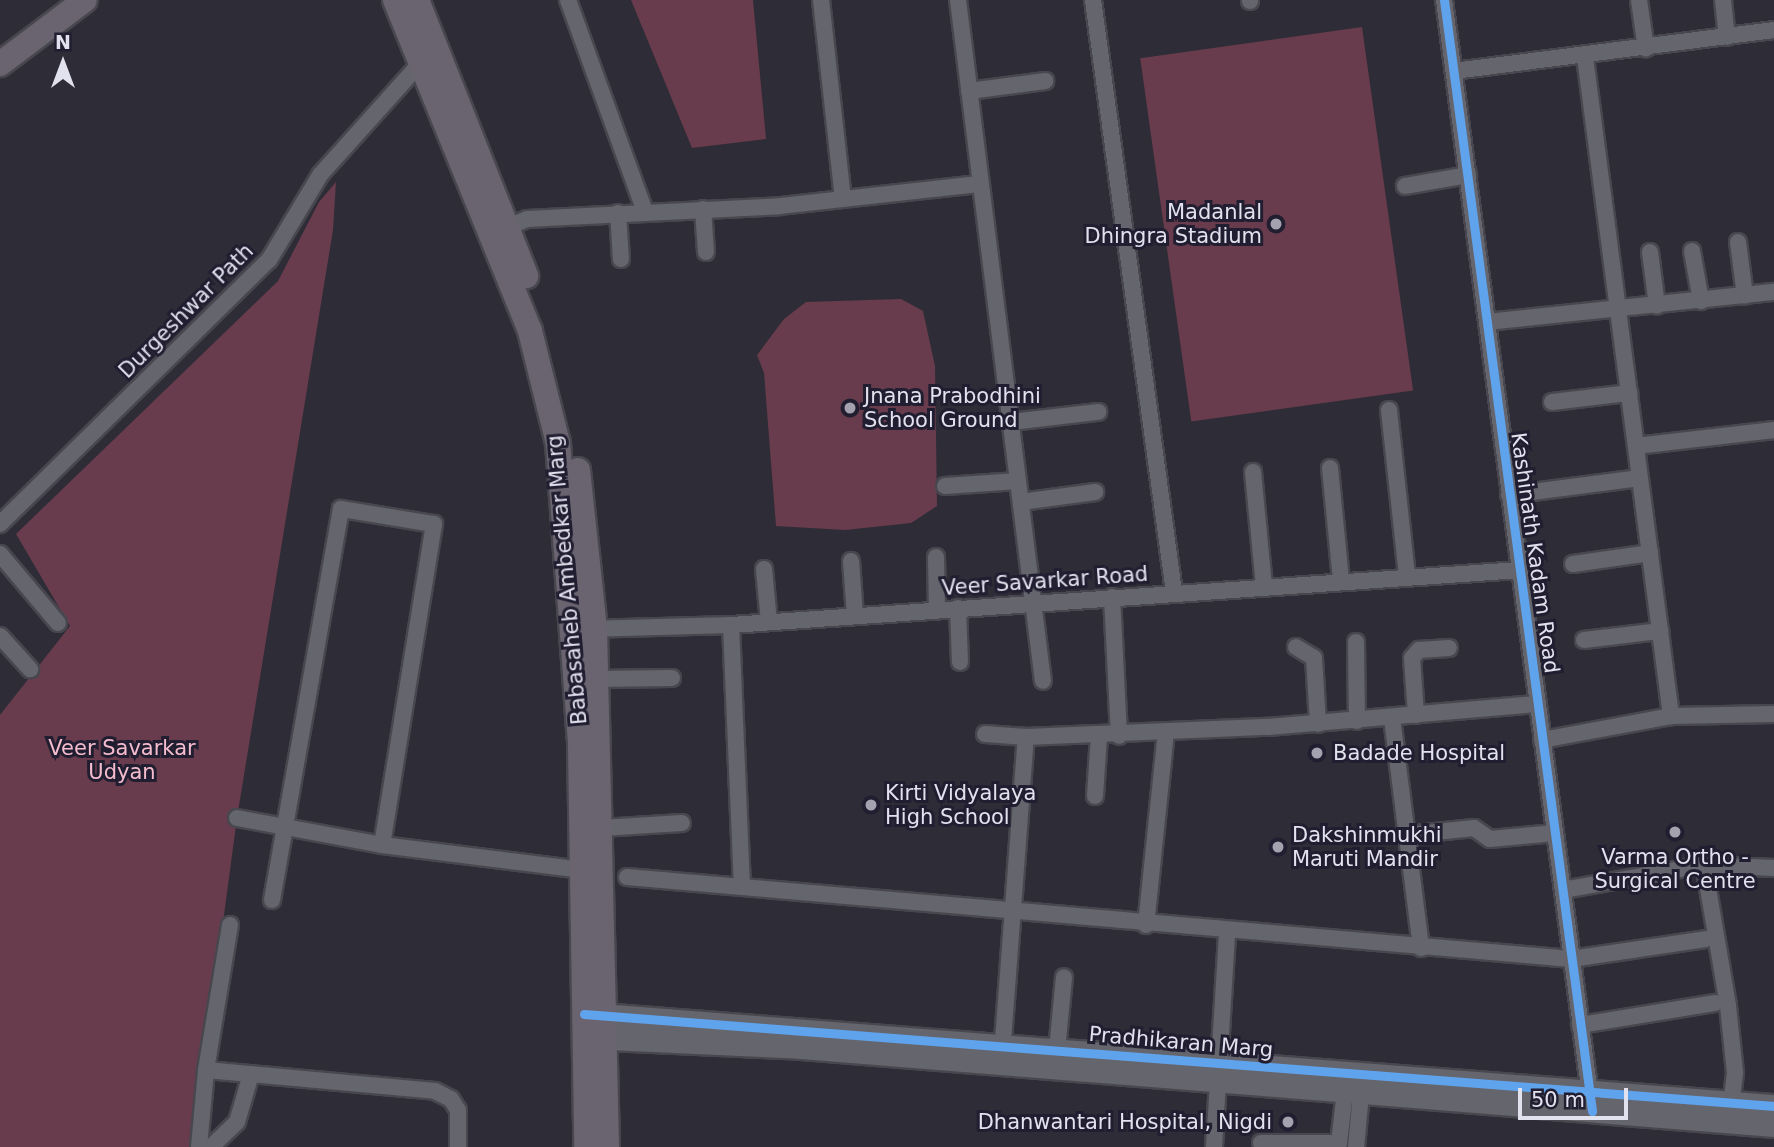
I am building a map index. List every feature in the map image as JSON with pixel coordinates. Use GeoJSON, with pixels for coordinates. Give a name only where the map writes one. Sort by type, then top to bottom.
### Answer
{"type":"FeatureCollection","features":[{"type":"Feature","properties":{"kind":"main road"},"geometry":{"type":"LineString","coordinates":[[0,64],[85,0]]}},
{"type":"Feature","properties":{"kind":"main road","name":"Babasaheb Ambedkar Marg"},"geometry":{"type":"LineString","coordinates":[[412,0],[430,55],[500,230],[551,405],[584,629],[605,873],[586,1147]]}},
{"type":"Feature","properties":{"kind":"main road","name":"Babasaheb Ambedkar Marg"},"geometry":{"type":"LineString","coordinates":[[584,629],[596,679],[605,873]]}},
{"type":"Feature","properties":{"kind":"main road","name":"Babasaheb Ambedkar Marg"},"geometry":{"type":"LineString","coordinates":[[596,1026],[607,1147]]}},
{"type":"Feature","properties":{"kind":"street"},"geometry":{"type":"LineString","coordinates":[[568,0],[645,211]]}},
{"type":"Feature","properties":{"kind":"street"},"geometry":{"type":"LineString","coordinates":[[821,0],[843,199]]}},
{"type":"Feature","properties":{"kind":"street"},"geometry":{"type":"LineString","coordinates":[[958,0],[1042,681]]}},
{"type":"Feature","properties":{"kind":"street"},"geometry":{"type":"LineString","coordinates":[[1093,0],[1174,592]]}},
{"type":"Feature","properties":{"kind":"street","name":"Kashinath Kadam Road"},"geometry":{"type":"LineString","coordinates":[[1444,0],[1591,1102]]}},
{"type":"Feature","properties":{"kind":"street"},"geometry":{"type":"LineString","coordinates":[[1639,0],[1646,49]]}},
{"type":"Feature","properties":{"kind":"street"},"geometry":{"type":"LineString","coordinates":[[1723,0],[1727,37]]}},
{"type":"Feature","properties":{"kind":"street"},"geometry":{"type":"LineString","coordinates":[[1454,71],[1585,57],[1774,30]]}},
{"type":"Feature","properties":{"kind":"street","name":"Durgeshwar Path"},"geometry":{"type":"LineString","coordinates":[[0,524],[269,260],[320,175],[430,55]]}},
{"type":"Feature","properties":{"kind":"street"},"geometry":{"type":"LineString","coordinates":[[1585,57],[1671,716]]}},
{"type":"Feature","properties":{"kind":"street"},"geometry":{"type":"LineString","coordinates":[[969,91],[1045,81]]}},
{"type":"Feature","properties":{"kind":"street"},"geometry":{"type":"LineString","coordinates":[[1405,186],[1468,175]]}},
{"type":"Feature","properties":{"kind":"street"},"geometry":{"type":"LineString","coordinates":[[500,230],[527,219],[843,199],[980,184]]}},
{"type":"Feature","properties":{"kind":"street"},"geometry":{"type":"LineString","coordinates":[[703,209],[706,252]]}},
{"type":"Feature","properties":{"kind":"street"},"geometry":{"type":"LineString","coordinates":[[618,213],[621,259]]}},
{"type":"Feature","properties":{"kind":"street"},"geometry":{"type":"LineString","coordinates":[[1738,242],[1745,296]]}},
{"type":"Feature","properties":{"kind":"street"},"geometry":{"type":"LineString","coordinates":[[1692,251],[1701,301]]}},
{"type":"Feature","properties":{"kind":"street"},"geometry":{"type":"LineString","coordinates":[[1650,252],[1657,306]]}},
{"type":"Feature","properties":{"kind":"street"},"geometry":{"type":"LineString","coordinates":[[1487,322],[1774,292]]}},
{"type":"Feature","properties":{"kind":"street"},"geometry":{"type":"LineString","coordinates":[[1552,402],[1629,393]]}},
{"type":"Feature","properties":{"kind":"street"},"geometry":{"type":"LineString","coordinates":[[1389,410],[1407,577]]}},
{"type":"Feature","properties":{"kind":"street"},"geometry":{"type":"LineString","coordinates":[[1011,422],[1098,412]]}},
{"type":"Feature","properties":{"kind":"street"},"geometry":{"type":"LineString","coordinates":[[1636,446],[1774,430]]}},
{"type":"Feature","properties":{"kind":"street"},"geometry":{"type":"LineString","coordinates":[[1330,468],[1341,581]]}},
{"type":"Feature","properties":{"kind":"street"},"geometry":{"type":"LineString","coordinates":[[1253,472],[1264,586]]}},
{"type":"Feature","properties":{"kind":"street"},"geometry":{"type":"LineString","coordinates":[[1509,495],[1640,478]]}},
{"type":"Feature","properties":{"kind":"street"},"geometry":{"type":"LineString","coordinates":[[945,486],[1018,481]]}},
{"type":"Feature","properties":{"kind":"street"},"geometry":{"type":"LineString","coordinates":[[1021,502],[1095,492]]}},
{"type":"Feature","properties":{"kind":"street"},"geometry":{"type":"LineString","coordinates":[[272,900],[341,509],[434,524],[382,845]]}},
{"type":"Feature","properties":{"kind":"street"},"geometry":{"type":"LineString","coordinates":[[1573,564],[1650,552]]}},
{"type":"Feature","properties":{"kind":"street"},"geometry":{"type":"LineString","coordinates":[[0,554],[58,622]]}},
{"type":"Feature","properties":{"kind":"street"},"geometry":{"type":"LineString","coordinates":[[936,557],[937,610]]}},
{"type":"Feature","properties":{"kind":"street"},"geometry":{"type":"LineString","coordinates":[[851,561],[855,616]]}},
{"type":"Feature","properties":{"kind":"street"},"geometry":{"type":"LineString","coordinates":[[764,569],[769,622]]}},
{"type":"Feature","properties":{"kind":"street","name":"Veer Savarkar Road"},"geometry":{"type":"LineString","coordinates":[[584,629],[731,625],[1519,570]]}},
{"type":"Feature","properties":{"kind":"street"},"geometry":{"type":"LineString","coordinates":[[1112,597],[1119,736]]}},
{"type":"Feature","properties":{"kind":"street"},"geometry":{"type":"LineString","coordinates":[[958,608],[960,662]]}},
{"type":"Feature","properties":{"kind":"street"},"geometry":{"type":"LineString","coordinates":[[731,625],[742,885]]}},
{"type":"Feature","properties":{"kind":"street"},"geometry":{"type":"LineString","coordinates":[[1584,640],[1660,631]]}},
{"type":"Feature","properties":{"kind":"street"},"geometry":{"type":"LineString","coordinates":[[0,636],[30,669]]}},
{"type":"Feature","properties":{"kind":"street"},"geometry":{"type":"LineString","coordinates":[[1356,642],[1357,721]]}},
{"type":"Feature","properties":{"kind":"street"},"geometry":{"type":"LineString","coordinates":[[1296,647],[1314,658],[1318,724]]}},
{"type":"Feature","properties":{"kind":"street"},"geometry":{"type":"LineString","coordinates":[[1416,716],[1412,658],[1419,650],[1449,648]]}},
{"type":"Feature","properties":{"kind":"street"},"geometry":{"type":"LineString","coordinates":[[596,679],[672,678]]}},
{"type":"Feature","properties":{"kind":"street"},"geometry":{"type":"LineString","coordinates":[[985,734],[1026,737],[1119,736],[1318,724],[1537,704]]}},
{"type":"Feature","properties":{"kind":"street"},"geometry":{"type":"LineString","coordinates":[[1542,740],[1671,716],[1774,715]]}},
{"type":"Feature","properties":{"kind":"street"},"geometry":{"type":"LineString","coordinates":[[1392,718],[1421,948]]}},
{"type":"Feature","properties":{"kind":"street"},"geometry":{"type":"LineString","coordinates":[[1146,925],[1166,733]]}},
{"type":"Feature","properties":{"kind":"street"},"geometry":{"type":"LineString","coordinates":[[1095,796],[1099,736]]}},
{"type":"Feature","properties":{"kind":"street"},"geometry":{"type":"LineString","coordinates":[[1002,1054],[1026,737]]}},
{"type":"Feature","properties":{"kind":"street"},"geometry":{"type":"LineString","coordinates":[[237,818],[382,845],[605,873],[1146,925],[1421,948],[1571,959],[1706,939]]}},
{"type":"Feature","properties":{"kind":"street"},"geometry":{"type":"LineString","coordinates":[[601,828],[682,823]]}},
{"type":"Feature","properties":{"kind":"street"},"geometry":{"type":"LineString","coordinates":[[1407,835],[1474,828],[1490,839],[1555,833]]}},
{"type":"Feature","properties":{"kind":"street"},"geometry":{"type":"LineString","coordinates":[[1563,890],[1703,865],[1774,868]]}},
{"type":"Feature","properties":{"kind":"street"},"geometry":{"type":"LineString","coordinates":[[1703,865],[1728,1006],[1735,1073],[1731,1104]]}},
{"type":"Feature","properties":{"kind":"street"},"geometry":{"type":"LineString","coordinates":[[199,1147],[206,1070],[230,925]]}},
{"type":"Feature","properties":{"kind":"street"},"geometry":{"type":"LineString","coordinates":[[1214,1147],[1227,932]]}},
{"type":"Feature","properties":{"kind":"street"},"geometry":{"type":"LineString","coordinates":[[1057,1050],[1065,976]]}},
{"type":"Feature","properties":{"kind":"street"},"geometry":{"type":"LineString","coordinates":[[1580,1025],[1715,1003]]}},
{"type":"Feature","properties":{"kind":"street","name":"Pradhikaran Marg"},"geometry":{"type":"LineString","coordinates":[[596,1026],[1220,1071]]}},
{"type":"Feature","properties":{"kind":"street","name":"Pradhikaran Marg"},"geometry":{"type":"LineString","coordinates":[[1002,1054],[1057,1050],[1356,1086],[1591,1102],[1774,1106]]}},
{"type":"Feature","properties":{"kind":"street"},"geometry":{"type":"LineString","coordinates":[[206,1070],[435,1091],[451,1099],[458,1110],[458,1147]]}},
{"type":"Feature","properties":{"kind":"street"},"geometry":{"type":"LineString","coordinates":[[211,1147],[237,1122],[251,1074]]}},
{"type":"Feature","properties":{"kind":"street"},"geometry":{"type":"LineString","coordinates":[[1261,1143],[1339,1143],[1356,1086]]}},
{"type":"Feature","properties":{"kind":"street"},"geometry":{"type":"LineString","coordinates":[[1356,1086],[1356,1147]]}},
{"type":"Feature","properties":{"kind":"street","name":"Pradhikaran Marg"},"geometry":{"type":"LineString","coordinates":[[1591,1102],[1774,1125]]}},
{"type":"Feature","properties":{"kind":"green space"},"geometry":{"type":"Polygon","coordinates":[[[631,0],[753,0],[766,139],[692,148],[631,0]]]}},
{"type":"Feature","properties":{"kind":"green space","name":"Madanlal Dhingra Stadium"},"geometry":{"type":"Polygon","coordinates":[[[1362,27],[1413,390],[1191,422],[1140,58],[1362,27]]]}},
{"type":"Feature","properties":{"kind":"green space","name":"Veer Savarkar Udyan"},"geometry":{"type":"Polygon","coordinates":[[[336,182],[333,230],[237,818],[193,1147],[0,1147],[0,715],[70,626],[16,534],[278,281],[319,202],[336,182]]]}},
{"type":"Feature","properties":{"kind":"green space","name":"Jnana Prabodhini School Ground"},"geometry":{"type":"Polygon","coordinates":[[[901,299],[923,311],[935,366],[937,506],[911,523],[845,530],[776,526],[764,373],[757,355],[784,319],[806,302],[901,299]]]}},
{"type":"Feature","properties":{"kind":"cycle path"},"geometry":{"type":"LineString","coordinates":[[1444,0],[1592,1111]]}},
{"type":"Feature","properties":{"kind":"cycle path"},"geometry":{"type":"LineString","coordinates":[[584,1014],[1774,1106]]}},
{"type":"Feature","properties":{"kind":"place","name":"Madanlal Dhingra Stadium"},"geometry":{"type":"Point","coordinates":[1276,224]}},
{"type":"Feature","properties":{"kind":"place","name":"Jnana Prabodhini School Ground"},"geometry":{"type":"Point","coordinates":[850,408]}},
{"type":"Feature","properties":{"kind":"place","name":"Badade Hospital"},"geometry":{"type":"Point","coordinates":[1317,753]}},
{"type":"Feature","properties":{"kind":"place","name":"Kirti Vidyalaya High School"},"geometry":{"type":"Point","coordinates":[871,805]}},
{"type":"Feature","properties":{"kind":"place","name":"Varma Ortho - Surgical Centre"},"geometry":{"type":"Point","coordinates":[1675,832]}},
{"type":"Feature","properties":{"kind":"place","name":"Dakshinmukhi Maruti Mandir"},"geometry":{"type":"Point","coordinates":[1278,847]}},
{"type":"Feature","properties":{"kind":"place","name":"Dhanwantari Hospital, Nigdi"},"geometry":{"type":"Point","coordinates":[1288,1122]}}]}
